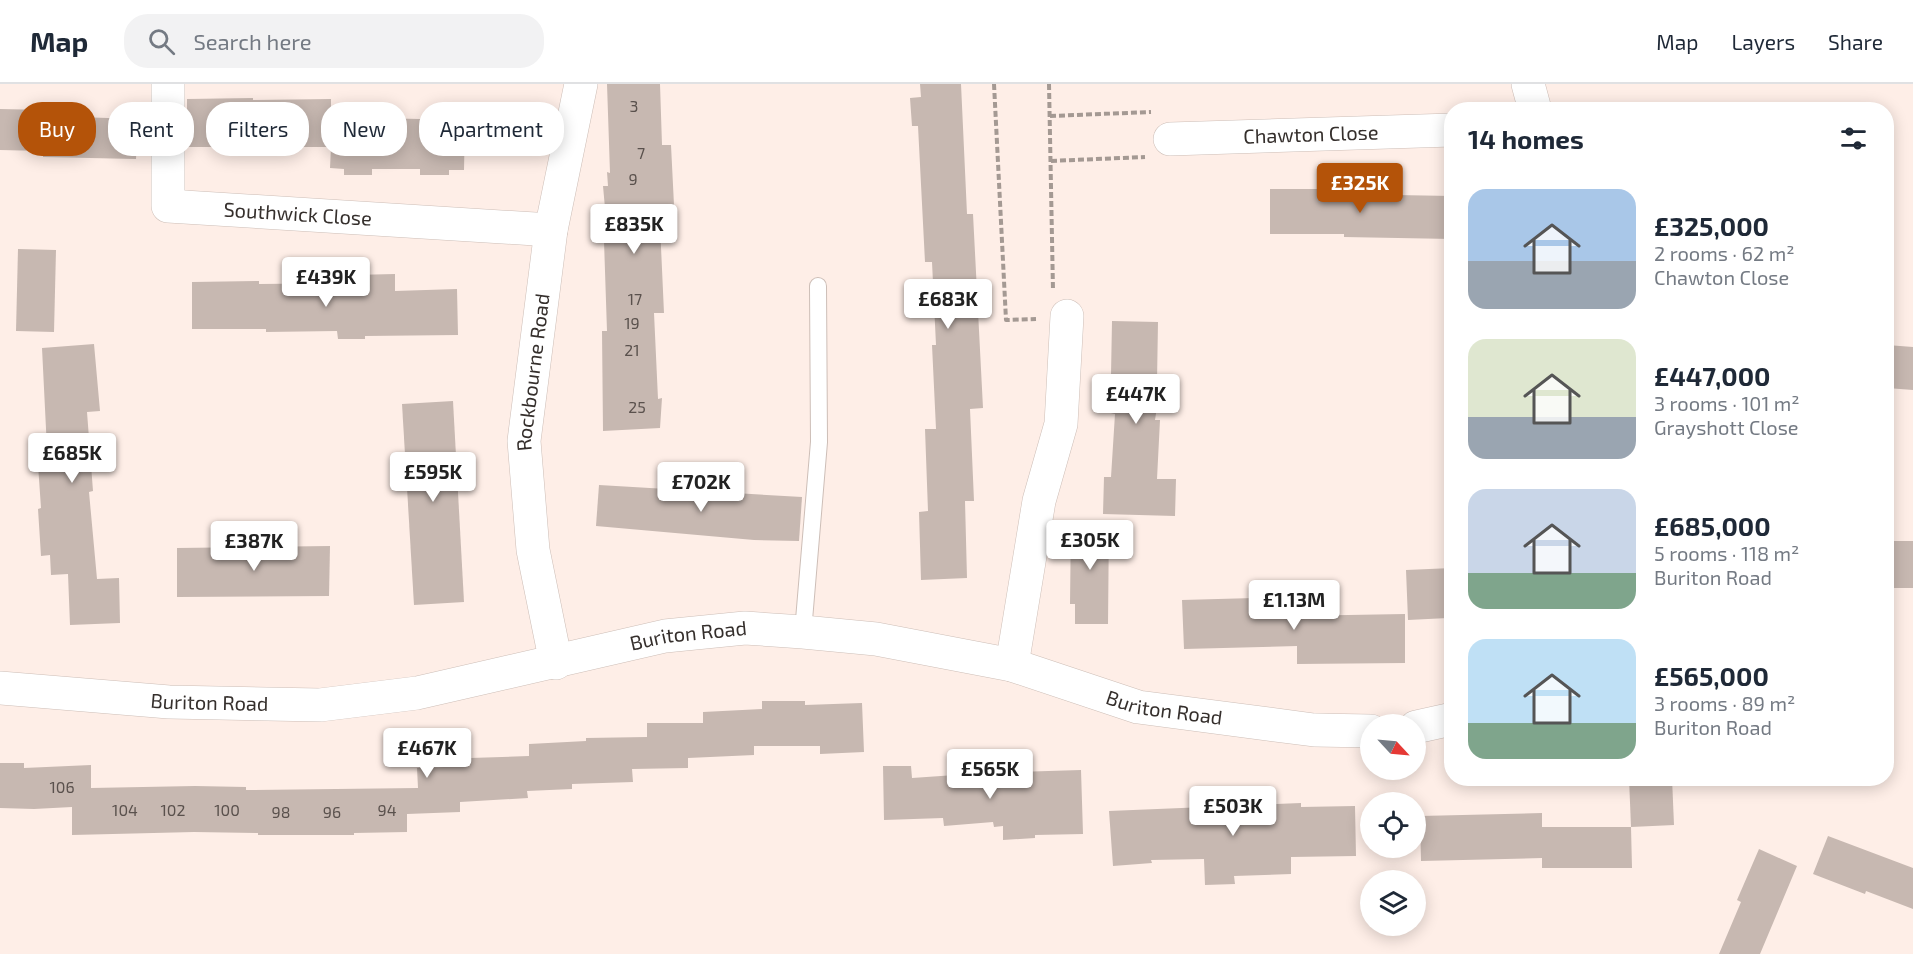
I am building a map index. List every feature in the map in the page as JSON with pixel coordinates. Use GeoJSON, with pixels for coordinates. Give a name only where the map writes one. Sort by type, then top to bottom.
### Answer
{"type":"FeatureCollection","features":[{"type":"Feature","properties":{"kind":"street","name":"Southwick Close"},"geometry":{"type":"LineString","coordinates":[[168,84],[168,206],[551,230]]}},
{"type":"Feature","properties":{"kind":"street","name":"Rockbourne Road"},"geometry":{"type":"LineString","coordinates":[[556,663],[532,550],[524,441],[551,230],[581,84]]}},
{"type":"Feature","properties":{"kind":"street"},"geometry":{"type":"LineString","coordinates":[[1528,84],[1533,102]]}},
{"type":"Feature","properties":{"kind":"street","name":"Chawton Close"},"geometry":{"type":"LineString","coordinates":[[1170,140],[1444,130]]}},
{"type":"Feature","properties":{"kind":"street"},"geometry":{"type":"LineString","coordinates":[[1012,664],[1038,501],[1061,424],[1060,317]]}},
{"type":"Feature","properties":{"kind":"street","name":"Buriton Road"},"geometry":{"type":"LineString","coordinates":[[0,688],[169,702],[320,705],[417,693],[556,663],[665,636],[745,628],[876,639],[1012,664],[1138,707],[1314,730],[1360,731]]}},
{"type":"Feature","properties":{"kind":"street"},"geometry":{"type":"LineString","coordinates":[[1426,725],[1444,721]]}},
{"type":"Feature","properties":{"kind":"lane"},"geometry":{"type":"LineString","coordinates":[[803,632],[819,442],[818,286]]}},
{"type":"Feature","properties":{"kind":"path"},"geometry":{"type":"LineString","coordinates":[[994,84],[1006,321],[1060,317],[1049,84]]}},
{"type":"Feature","properties":{"kind":"path"},"geometry":{"type":"LineString","coordinates":[[1050,116],[1165,112],[1170,140],[1169,156],[1051,161]]}},
{"type":"Feature","properties":{"kind":"building"},"geometry":{"type":"Polygon","coordinates":[[[607,84],[660,84],[662,145],[671,145],[675,225],[660,225],[664,313],[654,313],[658,399],[662,398],[660,428],[603,431],[602,331],[607,331],[604,241],[604,219],[606,219],[603,186],[608,186],[607,172],[610,173],[607,84]]]}},
{"type":"Feature","properties":{"kind":"building"},"geometry":{"type":"Polygon","coordinates":[[[920,84],[961,84],[967,214],[973,214],[983,408],[970,409],[974,501],[965,501],[967,578],[921,580],[919,512],[928,511],[925,429],[936,429],[932,345],[936,345],[932,262],[925,262],[918,126],[912,126],[910,98],[921,97],[920,84]]]}},
{"type":"Feature","properties":{"kind":"building"},"geometry":{"type":"Polygon","coordinates":[[[187,99],[331,99],[331,102],[321,102],[321,147],[309,147],[309,102],[206,102],[206,147],[194,147],[194,102],[187,102],[187,99]]]}},
{"type":"Feature","properties":{"kind":"building"},"geometry":{"type":"Polygon","coordinates":[[[0,109],[18,109],[18,150],[0,150],[0,109]]]}},
{"type":"Feature","properties":{"kind":"building"},"geometry":{"type":"Polygon","coordinates":[[[96,118],[108,118],[108,156],[136,156],[136,159],[43,157],[96,156],[96,118]]]}},
{"type":"Feature","properties":{"kind":"building"},"geometry":{"type":"Polygon","coordinates":[[[407,119],[419,119],[419,156],[464,156],[464,170],[449,170],[449,175],[420,175],[420,169],[372,169],[372,175],[344,175],[344,169],[330,168],[331,156],[407,156],[407,119]]]}},
{"type":"Feature","properties":{"kind":"building"},"geometry":{"type":"Polygon","coordinates":[[[1270,189],[1340,189],[1340,194],[1444,196],[1444,239],[1344,237],[1344,234],[1270,234],[1270,189]]]}},
{"type":"Feature","properties":{"kind":"building"},"geometry":{"type":"Polygon","coordinates":[[[18,249],[56,250],[54,332],[16,331],[18,249]]]}},
{"type":"Feature","properties":{"kind":"building"},"geometry":{"type":"Polygon","coordinates":[[[395,274],[395,291],[457,289],[458,335],[365,336],[365,339],[338,339],[337,331],[266,332],[266,329],[192,329],[192,282],[353,283],[353,275],[395,274]]]}},
{"type":"Feature","properties":{"kind":"building"},"geometry":{"type":"Polygon","coordinates":[[[1112,321],[1158,322],[1157,381],[1161,381],[1155,420],[1160,420],[1157,479],[1176,479],[1175,516],[1103,514],[1104,477],[1111,477],[1115,414],[1106,412],[1111,375],[1112,321]]]}},
{"type":"Feature","properties":{"kind":"building"},"geometry":{"type":"Polygon","coordinates":[[[94,344],[100,411],[87,412],[93,491],[89,492],[97,579],[119,578],[120,623],[70,625],[68,574],[51,575],[50,555],[41,556],[38,509],[41,508],[37,450],[47,449],[42,348],[94,344]]]}},
{"type":"Feature","properties":{"kind":"building"},"geometry":{"type":"Polygon","coordinates":[[[1894,346],[1913,347],[1913,390],[1894,389],[1894,346]]]}},
{"type":"Feature","properties":{"kind":"building"},"geometry":{"type":"Polygon","coordinates":[[[453,401],[464,602],[414,605],[402,404],[453,401]]]}},
{"type":"Feature","properties":{"kind":"building"},"geometry":{"type":"Polygon","coordinates":[[[599,485],[802,497],[799,541],[754,540],[596,526],[599,485]]]}},
{"type":"Feature","properties":{"kind":"building"},"geometry":{"type":"Polygon","coordinates":[[[1071,521],[1109,521],[1108,624],[1075,624],[1075,604],[1070,604],[1071,521]]]}},
{"type":"Feature","properties":{"kind":"building"},"geometry":{"type":"Polygon","coordinates":[[[1894,541],[1913,541],[1913,588],[1894,588],[1894,541]]]}},
{"type":"Feature","properties":{"kind":"building"},"geometry":{"type":"Polygon","coordinates":[[[330,546],[329,596],[177,597],[177,548],[330,546]]]}},
{"type":"Feature","properties":{"kind":"building"},"geometry":{"type":"Polygon","coordinates":[[[1444,568],[1444,618],[1408,620],[1406,570],[1444,568]]]}},
{"type":"Feature","properties":{"kind":"building"},"geometry":{"type":"Polygon","coordinates":[[[1290,597],[1291,616],[1405,614],[1405,663],[1297,664],[1297,646],[1184,649],[1182,600],[1290,597]]]}},
{"type":"Feature","properties":{"kind":"building"},"geometry":{"type":"Polygon","coordinates":[[[762,701],[805,701],[805,705],[862,703],[864,752],[820,754],[820,746],[754,746],[754,755],[688,758],[688,768],[632,769],[633,782],[572,784],[572,789],[527,791],[528,798],[460,802],[460,812],[407,814],[407,832],[354,833],[354,835],[194,832],[72,835],[72,807],[0,808],[0,763],[24,763],[24,768],[91,765],[91,788],[195,786],[246,787],[246,790],[418,788],[417,768],[470,766],[470,758],[529,756],[529,744],[586,741],[586,738],[647,737],[647,723],[703,723],[703,712],[762,709],[762,701]]]}},
{"type":"Feature","properties":{"kind":"building"},"geometry":{"type":"Polygon","coordinates":[[[883,766],[911,766],[912,778],[1013,771],[1081,770],[1083,834],[1035,835],[1035,838],[1003,840],[1003,826],[994,827],[993,822],[944,826],[943,818],[884,820],[883,766]]]}},
{"type":"Feature","properties":{"kind":"building"},"geometry":{"type":"Polygon","coordinates":[[[1629,786],[1672,786],[1674,825],[1631,827],[1629,786]]]}},
{"type":"Feature","properties":{"kind":"building"},"geometry":{"type":"Polygon","coordinates":[[[1301,803],[1301,807],[1355,806],[1356,856],[1291,857],[1291,874],[1234,876],[1235,884],[1205,885],[1204,859],[1151,860],[1152,863],[1113,866],[1109,811],[1301,803]]]}},
{"type":"Feature","properties":{"kind":"building"},"geometry":{"type":"Polygon","coordinates":[[[1542,813],[1542,827],[1631,827],[1632,868],[1542,868],[1542,858],[1421,861],[1421,858],[1426,858],[1426,816],[1542,813]]]}},
{"type":"Feature","properties":{"kind":"building"},"geometry":{"type":"Polygon","coordinates":[[[1828,836],[1913,868],[1913,909],[1813,874],[1828,836]]]}},
{"type":"Feature","properties":{"kind":"building"},"geometry":{"type":"Polygon","coordinates":[[[1759,849],[1797,866],[1760,954],[1719,954],[1741,902],[1737,900],[1759,849]]]}}]}
